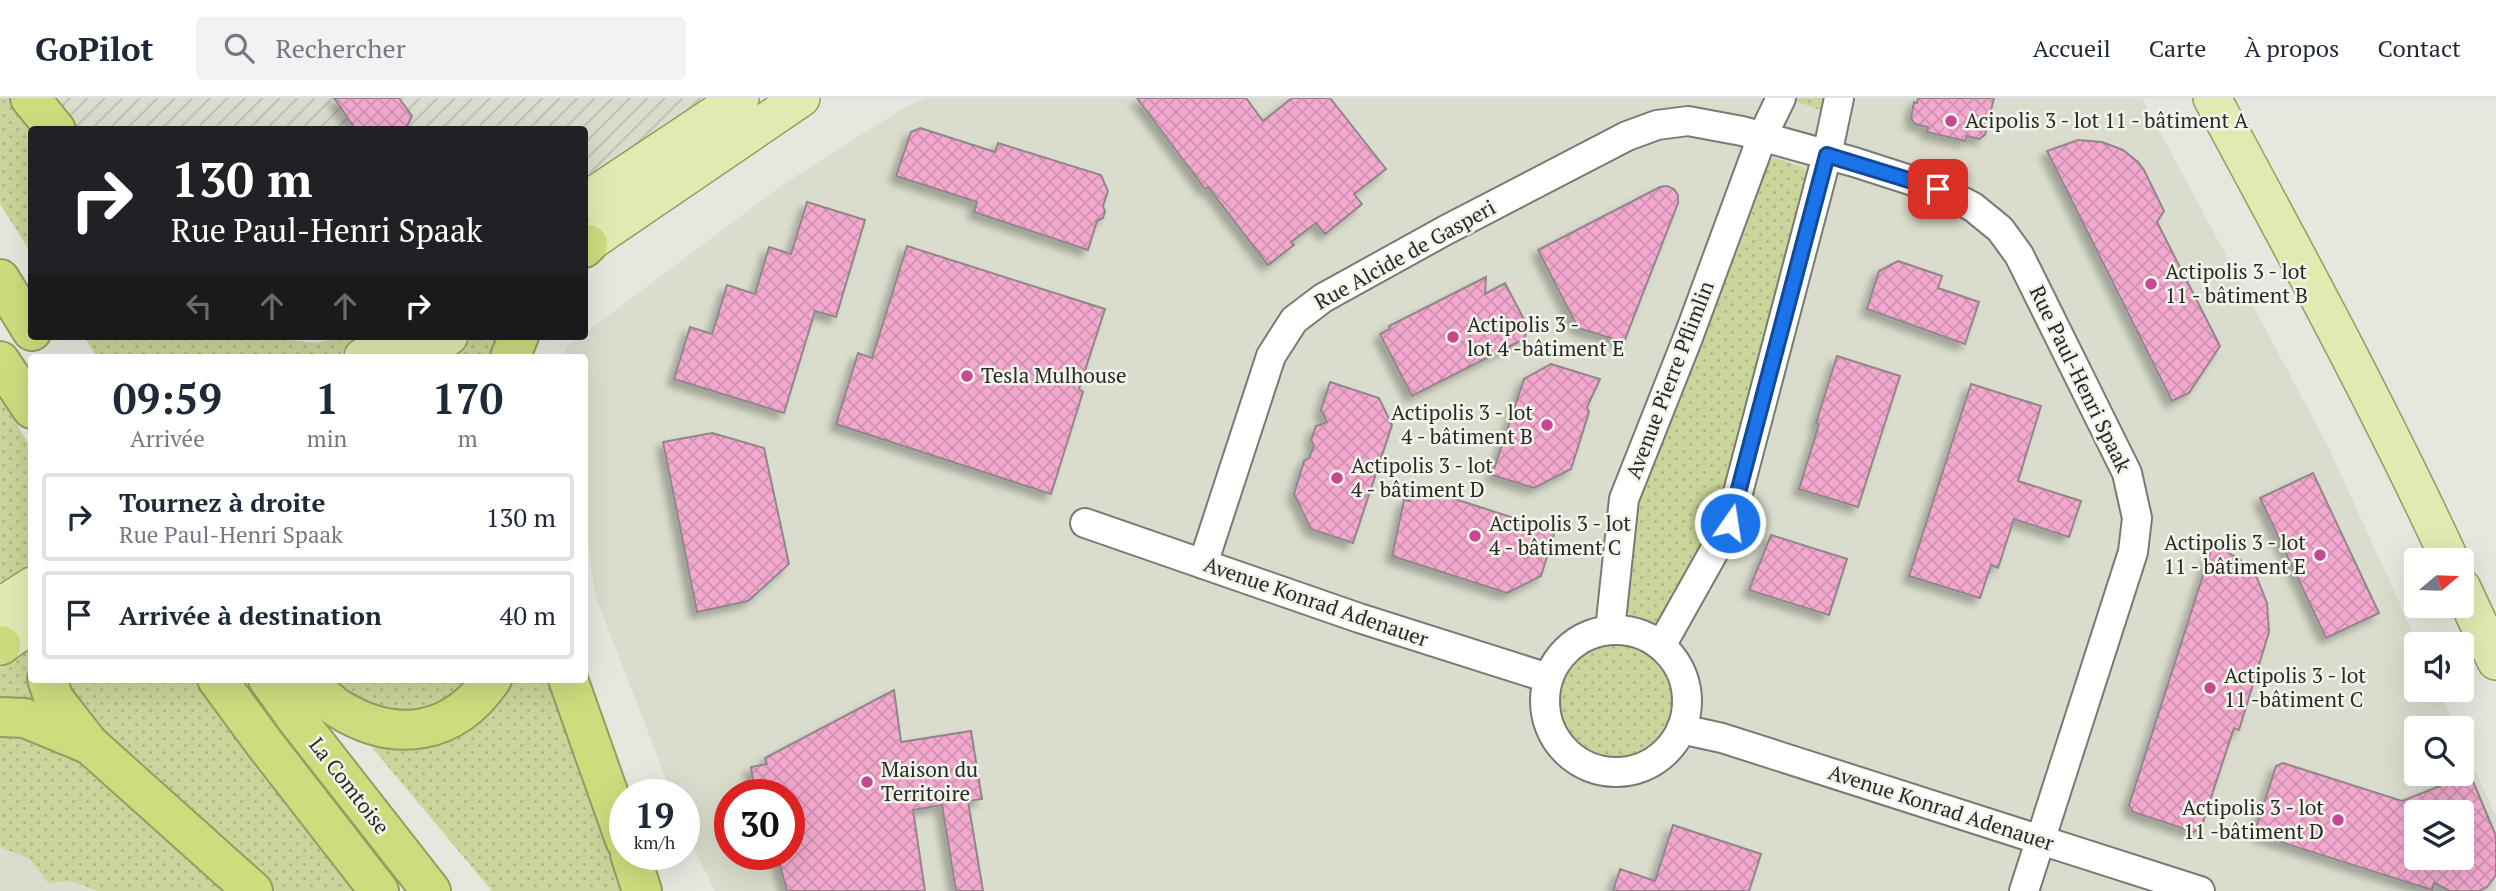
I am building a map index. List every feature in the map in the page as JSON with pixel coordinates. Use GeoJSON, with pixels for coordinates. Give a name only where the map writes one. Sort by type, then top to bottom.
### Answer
{"type":"FeatureCollection","features":[{"type":"Feature","properties":{"kind":"highway"},"geometry":{"type":"LineString","coordinates":[[30,98],[53,126]]}},
{"type":"Feature","properties":{"kind":"highway"},"geometry":{"type":"LineString","coordinates":[[0,279],[28,324]]}},
{"type":"Feature","properties":{"kind":"highway"},"geometry":{"type":"LineString","coordinates":[[0,361],[28,403]]}},
{"type":"Feature","properties":{"kind":"highway"},"geometry":{"type":"LineString","coordinates":[[48,683],[54,699],[89,744],[253,891]]}},
{"type":"Feature","properties":{"kind":"highway","name":"La Comtoise"},"geometry":{"type":"LineString","coordinates":[[220,683],[379,891]]}},
{"type":"Feature","properties":{"kind":"highway","name":"La Comtoise"},"geometry":{"type":"LineString","coordinates":[[271,683],[431,891]]}},
{"type":"Feature","properties":{"kind":"highway"},"geometry":{"type":"LineString","coordinates":[[311,683],[336,708],[361,721],[389,730],[417,729],[450,719],[480,697],[489,683]]}},
{"type":"Feature","properties":{"kind":"highway"},"geometry":{"type":"LineString","coordinates":[[569,683],[609,795]]}},
{"type":"Feature","properties":{"kind":"highway"},"geometry":{"type":"LineString","coordinates":[[0,717],[25,718],[89,744]]}},
{"type":"Feature","properties":{"kind":"highway"},"geometry":{"type":"LineString","coordinates":[[635,870],[642,891]]}},
{"type":"Feature","properties":{"kind":"main road"},"geometry":{"type":"LineString","coordinates":[[588,199],[706,112],[740,98]]}},
{"type":"Feature","properties":{"kind":"main road"},"geometry":{"type":"LineString","coordinates":[[588,245],[801,98]]}},
{"type":"Feature","properties":{"kind":"main road"},"geometry":{"type":"LineString","coordinates":[[2212,98],[2299,260],[2444,548]]}},
{"type":"Feature","properties":{"kind":"main road"},"geometry":{"type":"LineString","coordinates":[[367,354],[388,340]]}},
{"type":"Feature","properties":{"kind":"main road"},"geometry":{"type":"LineString","coordinates":[[422,354],[443,340]]}},
{"type":"Feature","properties":{"kind":"main road"},"geometry":{"type":"LineString","coordinates":[[0,607],[28,589]]}},
{"type":"Feature","properties":{"kind":"main road"},"geometry":{"type":"LineString","coordinates":[[2474,614],[2496,661]]}},
{"type":"Feature","properties":{"kind":"street","name":"Avenue Pierre Pflimlin"},"geometry":{"type":"LineString","coordinates":[[1610,630],[1624,499],[1689,335],[1762,137],[1781,98]]}},
{"type":"Feature","properties":{"kind":"street"},"geometry":{"type":"LineString","coordinates":[[1661,646],[1730,523],[1827,155],[1839,98]]}},
{"type":"Feature","properties":{"kind":"street","name":"Rue Alcide de Gasperi"},"geometry":{"type":"LineString","coordinates":[[1203,564],[1271,356],[1294,320],[1323,298],[1626,136],[1657,125],[1688,121],[1762,137]]}},
{"type":"Feature","properties":{"kind":"street"},"geometry":{"type":"LineString","coordinates":[[1762,137],[1827,155]]}},
{"type":"Feature","properties":{"kind":"street","name":"Rue Paul-Henri Spaak"},"geometry":{"type":"LineString","coordinates":[[1827,155],[1938,189],[1973,207],[2000,229],[2020,255],[2127,473],[2137,518],[2133,552],[2025,891]]}},
{"type":"Feature","properties":{"kind":"street","name":"Avenue Konrad Adenauer"},"geometry":{"type":"LineString","coordinates":[[1085,523],[1359,618],[1548,678]]}},
{"type":"Feature","properties":{"kind":"street"},"geometry":{"type":"LineString","coordinates":[[1610,630],[1646,636],[1661,646],[1676,663],[1685,684],[1687,707],[1681,729],[1670,748],[1652,763],[1631,771],[1608,772],[1585,765],[1565,751],[1551,731],[1546,714],[1548,678],[1558,660],[1572,645],[1590,635],[1610,630]]}},
{"type":"Feature","properties":{"kind":"street","name":"Avenue Konrad Adenauer"},"geometry":{"type":"LineString","coordinates":[[1681,729],[1722,738],[2200,891]]}},
{"type":"Feature","properties":{"kind":"shaded area"},"geometry":{"type":"Polygon","coordinates":[[[54,98],[713,98],[588,174],[588,126],[77,126],[54,98]]]}},
{"type":"Feature","properties":{"kind":"shaded area"},"geometry":{"type":"Polygon","coordinates":[[[925,98],[2142,98],[2328,446],[2413,632],[2404,632],[2404,702],[2444,702],[2451,716],[2404,716],[2404,786],[2474,786],[2474,767],[2496,816],[2496,891],[715,891],[700,862],[700,779],[666,779],[595,595],[588,541],[588,354],[566,354],[565,348],[575,340],[588,340],[588,331],[785,183],[902,109],[925,98]]]}},
{"type":"Feature","properties":{"kind":"shaded area"},"geometry":{"type":"Polygon","coordinates":[[[0,847],[30,859],[48,882],[70,881],[98,891],[0,891],[0,847]]]}},
{"type":"Feature","properties":{"kind":"green space"},"geometry":{"type":"Polygon","coordinates":[[[0,98],[16,98],[30,126],[28,248],[0,204],[0,98]]]}},
{"type":"Feature","properties":{"kind":"green space"},"geometry":{"type":"Polygon","coordinates":[[[1794,98],[1831,98],[1823,111],[1795,101],[1794,98]]]}},
{"type":"Feature","properties":{"kind":"green space"},"geometry":{"type":"Polygon","coordinates":[[[1774,158],[1804,168],[1809,178],[1721,522],[1658,624],[1645,624],[1628,612],[1633,519],[1639,488],[1766,166],[1774,158]]]}},
{"type":"Feature","properties":{"kind":"green space"},"geometry":{"type":"Polygon","coordinates":[[[86,340],[289,340],[315,343],[362,340],[341,354],[95,354],[86,340]]]}},
{"type":"Feature","properties":{"kind":"green space"},"geometry":{"type":"Polygon","coordinates":[[[464,340],[505,340],[500,354],[443,354],[464,340]]]}},
{"type":"Feature","properties":{"kind":"green space"},"geometry":{"type":"Polygon","coordinates":[[[0,396],[28,443],[28,566],[0,585],[0,396]]]}},
{"type":"Feature","properties":{"kind":"green space"},"geometry":{"type":"Polygon","coordinates":[[[27,641],[28,683],[35,683],[66,727],[0,706],[0,660],[27,641]]]}},
{"type":"Feature","properties":{"kind":"green space"},"geometry":{"type":"Polygon","coordinates":[[[1618,644],[1640,648],[1659,661],[1672,680],[1676,702],[1672,724],[1659,743],[1640,756],[1618,760],[1596,756],[1577,743],[1564,724],[1560,702],[1564,680],[1577,661],[1596,648],[1618,644]]]}},
{"type":"Feature","properties":{"kind":"green space"},"geometry":{"type":"Polygon","coordinates":[[[62,683],[195,683],[357,891],[275,891],[85,718],[62,683]]]}},
{"type":"Feature","properties":{"kind":"green space"},"geometry":{"type":"Polygon","coordinates":[[[334,683],[473,683],[462,696],[402,716],[357,701],[334,683]]]}},
{"type":"Feature","properties":{"kind":"green space"},"geometry":{"type":"Polygon","coordinates":[[[495,683],[558,683],[609,830],[609,870],[623,870],[630,891],[492,891],[359,732],[495,683]]]}},
{"type":"Feature","properties":{"kind":"green space"},"geometry":{"type":"Polygon","coordinates":[[[0,729],[77,757],[232,891],[98,891],[70,881],[48,883],[30,859],[0,847],[0,729]]]}},
{"type":"Feature","properties":{"kind":"building"},"geometry":{"type":"Polygon","coordinates":[[[334,98],[399,98],[412,116],[407,126],[353,126],[334,98]]]}},
{"type":"Feature","properties":{"kind":"building"},"geometry":{"type":"Polygon","coordinates":[[[1137,98],[1246,98],[1263,121],[1292,98],[1330,98],[1386,169],[1354,194],[1362,204],[1325,234],[1316,223],[1291,242],[1294,245],[1268,265],[1208,187],[1205,189],[1137,98]]]}},
{"type":"Feature","properties":{"kind":"building","name":"Acipolis 3 - lot 11 - bâtiment A"},"geometry":{"type":"Polygon","coordinates":[[[1918,98],[1994,98],[1985,135],[1979,139],[1967,136],[1965,141],[1927,132],[1928,127],[1915,124],[1911,118],[1914,102],[1917,103],[1918,98]]]}},
{"type":"Feature","properties":{"kind":"building"},"geometry":{"type":"Polygon","coordinates":[[[920,128],[995,152],[998,143],[1101,175],[1108,191],[1103,206],[1105,211],[1103,218],[1097,221],[1088,250],[974,212],[977,202],[896,176],[911,132],[920,128]]]}},
{"type":"Feature","properties":{"kind":"building","name":"Actipolis 3 - lot 11 - bâtiment B"},"geometry":{"type":"Polygon","coordinates":[[[2078,140],[2102,142],[2123,150],[2144,170],[2164,211],[2157,222],[2220,346],[2189,393],[2172,401],[2047,151],[2078,140]]]}},
{"type":"Feature","properties":{"kind":"building"},"geometry":{"type":"Polygon","coordinates":[[[1660,187],[1674,189],[1678,195],[1678,203],[1624,342],[1578,328],[1538,250],[1660,187]]]}},
{"type":"Feature","properties":{"kind":"building"},"geometry":{"type":"Polygon","coordinates":[[[807,202],[865,220],[836,317],[815,311],[784,413],[674,379],[690,327],[712,334],[727,285],[755,294],[769,247],[791,254],[807,202]]]}},
{"type":"Feature","properties":{"kind":"building","name":"Tesla Mulhouse"},"geometry":{"type":"Polygon","coordinates":[[[907,246],[1105,309],[1079,389],[1083,392],[1051,494],[836,424],[858,353],[872,358],[907,246]]]}},
{"type":"Feature","properties":{"kind":"building"},"geometry":{"type":"Polygon","coordinates":[[[1898,261],[1942,276],[1938,288],[1979,302],[1965,344],[1867,309],[1879,271],[1898,261]]]}},
{"type":"Feature","properties":{"kind":"building","name":"Actipolis 3 - lot 4 -bâtiment E"},"geometry":{"type":"Polygon","coordinates":[[[1486,277],[1485,294],[1505,283],[1528,327],[1524,339],[1412,396],[1380,334],[1390,329],[1389,326],[1486,277]]]}},
{"type":"Feature","properties":{"kind":"building"},"geometry":{"type":"Polygon","coordinates":[[[1837,356],[1900,376],[1858,507],[1799,489],[1837,356]]]}},
{"type":"Feature","properties":{"kind":"building","name":"Actipolis 3 - lot 4 - bâtiment B"},"geometry":{"type":"Polygon","coordinates":[[[1551,364],[1600,379],[1587,407],[1589,412],[1571,469],[1534,488],[1492,475],[1524,379],[1551,364]]]}},
{"type":"Feature","properties":{"kind":"building","name":"Actipolis 3 - lot 4 - bâtiment D"},"geometry":{"type":"Polygon","coordinates":[[[1330,382],[1379,398],[1392,425],[1353,543],[1311,529],[1294,494],[1304,461],[1309,458],[1314,445],[1311,440],[1316,426],[1327,422],[1321,410],[1330,382]]]}},
{"type":"Feature","properties":{"kind":"building"},"geometry":{"type":"Polygon","coordinates":[[[1971,384],[2041,406],[2018,481],[2081,501],[2069,537],[2014,519],[1998,568],[1991,565],[1980,598],[1909,576],[1971,384]]]}},
{"type":"Feature","properties":{"kind":"building"},"geometry":{"type":"Polygon","coordinates":[[[712,433],[764,448],[789,564],[748,601],[697,612],[663,442],[712,433]]]}},
{"type":"Feature","properties":{"kind":"building","name":"Actipolis 3 - lot 11 - bâtiment E"},"geometry":{"type":"Polygon","coordinates":[[[2313,473],[2379,613],[2326,638],[2260,498],[2313,473]]]}},
{"type":"Feature","properties":{"kind":"building","name":"Actipolis 3 - lot 4 - bâtiment C"},"geometry":{"type":"Polygon","coordinates":[[[1414,486],[1555,531],[1541,576],[1507,593],[1392,556],[1404,500],[1410,501],[1414,486]]]}},
{"type":"Feature","properties":{"kind":"building"},"geometry":{"type":"Polygon","coordinates":[[[1771,535],[1847,559],[1829,615],[1749,590],[1771,535]]]}},
{"type":"Feature","properties":{"kind":"building","name":"Actipolis 3 - lot 11 -bâtiment C"},"geometry":{"type":"Polygon","coordinates":[[[2213,544],[2241,560],[2257,578],[2267,603],[2269,632],[2239,730],[2234,728],[2201,828],[2194,832],[2133,812],[2129,805],[2213,544]]]}},
{"type":"Feature","properties":{"kind":"building"},"geometry":{"type":"Polygon","coordinates":[[[894,690],[901,742],[971,731],[982,799],[968,801],[983,891],[956,891],[942,805],[913,810],[925,891],[787,891],[781,870],[805,870],[805,779],[753,779],[751,767],[767,764],[765,758],[894,690]]]}},
{"type":"Feature","properties":{"kind":"building","name":"Actipolis 3 - lot 11 -bâtiment D"},"geometry":{"type":"Polygon","coordinates":[[[2283,763],[2404,800],[2404,870],[2474,870],[2474,800],[2405,800],[2440,786],[2474,786],[2474,784],[2496,836],[2496,875],[2487,887],[2479,891],[2450,891],[2434,883],[2432,890],[2259,835],[2256,828],[2276,766],[2283,763]]]}},
{"type":"Feature","properties":{"kind":"building"},"geometry":{"type":"Polygon","coordinates":[[[1673,825],[1761,854],[1749,891],[1613,891],[1620,869],[1655,881],[1673,825]]]}},
{"type":"Feature","properties":{"kind":"place","name":"Acipolis 3 - lot 11 - bâtiment A"},"geometry":{"type":"Point","coordinates":[1951,121]}},
{"type":"Feature","properties":{"kind":"place","name":"Actipolis 3 - lot 11 - bâtiment B"},"geometry":{"type":"Point","coordinates":[2151,284]}},
{"type":"Feature","properties":{"kind":"place","name":"Actipolis 3 - lot 4 -bâtiment E"},"geometry":{"type":"Point","coordinates":[1453,337]}},
{"type":"Feature","properties":{"kind":"place","name":"Tesla Mulhouse"},"geometry":{"type":"Point","coordinates":[967,376]}},
{"type":"Feature","properties":{"kind":"place","name":"Actipolis 3 - lot 4 - bâtiment B"},"geometry":{"type":"Point","coordinates":[1547,425]}},
{"type":"Feature","properties":{"kind":"place","name":"Actipolis 3 - lot 4 - bâtiment D"},"geometry":{"type":"Point","coordinates":[1337,478]}},
{"type":"Feature","properties":{"kind":"place","name":"Actipolis 3 - lot 4 - bâtiment C"},"geometry":{"type":"Point","coordinates":[1475,536]}},
{"type":"Feature","properties":{"kind":"place","name":"Actipolis 3 - lot 11 - bâtiment E"},"geometry":{"type":"Point","coordinates":[2320,555]}},
{"type":"Feature","properties":{"kind":"place","name":"Actipolis 3 - lot 11 -bâtiment C"},"geometry":{"type":"Point","coordinates":[2210,688]}},
{"type":"Feature","properties":{"kind":"place","name":"Maison du Territoire"},"geometry":{"type":"Point","coordinates":[867,782]}},
{"type":"Feature","properties":{"kind":"place","name":"Actipolis 3 - lot 11 -bâtiment D"},"geometry":{"type":"Point","coordinates":[2338,820]}},
{"type":"Feature","properties":{"kind":"route"},"geometry":{"type":"LineString","coordinates":[[1730,523],[1827,155],[1938,189]]}}]}
